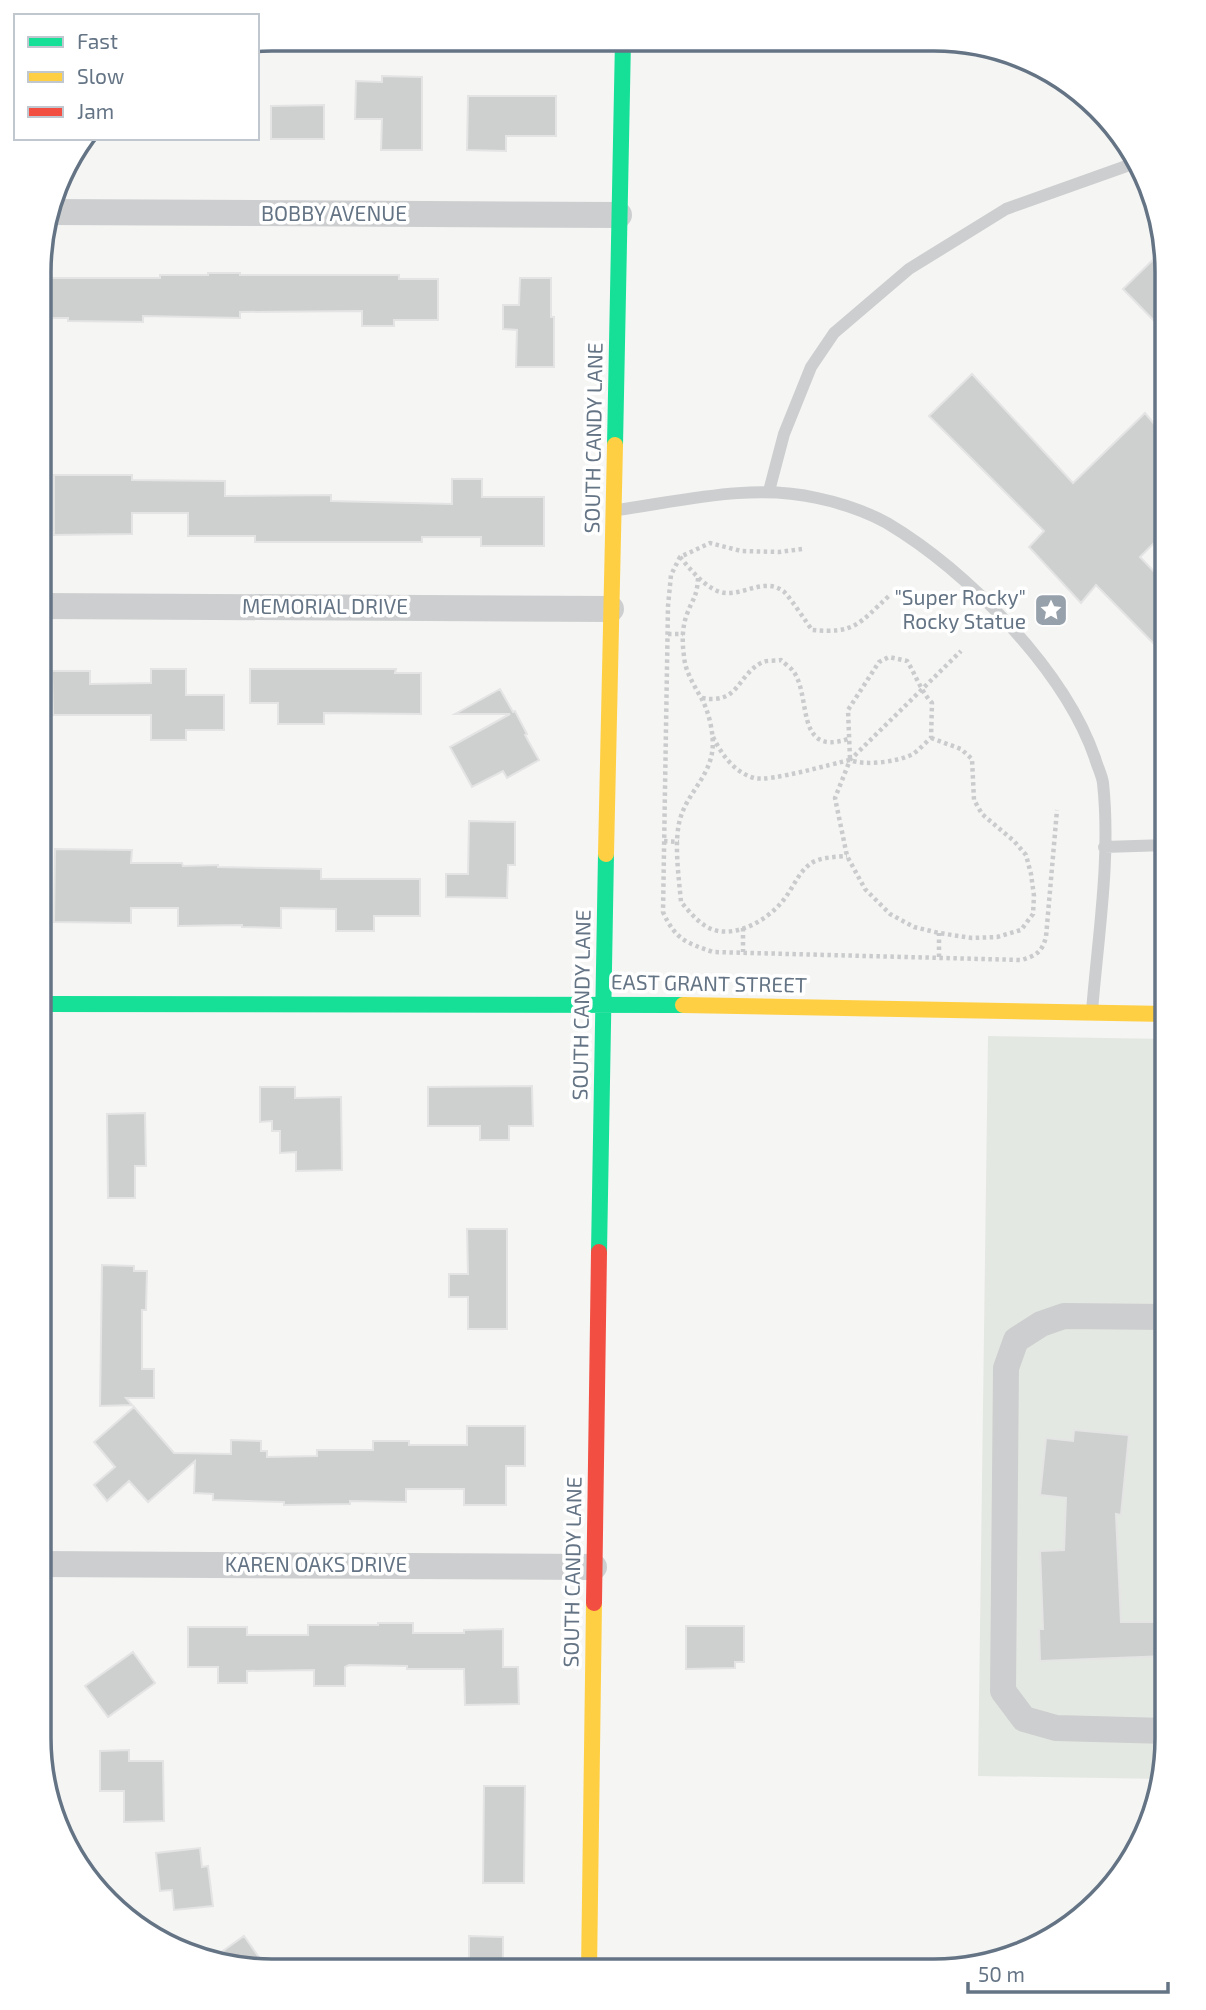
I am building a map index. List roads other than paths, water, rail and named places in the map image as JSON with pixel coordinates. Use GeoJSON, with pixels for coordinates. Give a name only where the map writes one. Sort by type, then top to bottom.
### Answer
{"type":"FeatureCollection","features":[{"type":"Feature","properties":{"kind":"main road","name":"SOUTH CANDY LANE"},"geometry":{"type":"LineString","coordinates":[[589,1959],[603,1003],[623,51]]}},
{"type":"Feature","properties":{"kind":"main road","name":"EAST GRANT STREET"},"geometry":{"type":"LineString","coordinates":[[51,1004],[603,1003],[1155,1013]]}},
{"type":"Feature","properties":{"kind":"street","name":"BOBBY AVENUE"},"geometry":{"type":"LineString","coordinates":[[59,212],[619,215]]}},
{"type":"Feature","properties":{"kind":"street","name":"MEMORIAL DRIVE"},"geometry":{"type":"LineString","coordinates":[[51,606],[611,609]]}},
{"type":"Feature","properties":{"kind":"street"},"geometry":{"type":"LineString","coordinates":[[1155,1317],[1064,1316],[1041,1324],[1016,1340],[1006,1368],[1003,1691],[1024,1718],[1056,1728],[1155,1731]]}},
{"type":"Feature","properties":{"kind":"street","name":"KAREN OAKS DRIVE"},"geometry":{"type":"LineString","coordinates":[[51,1564],[594,1567]]}},
{"type":"Feature","properties":{"kind":"lane"},"geometry":{"type":"LineString","coordinates":[[769,491],[784,434],[811,367],[834,333],[909,269],[1006,209],[1128,165]]}},
{"type":"Feature","properties":{"kind":"lane"},"geometry":{"type":"LineString","coordinates":[[613,510],[769,491],[816,498],[862,510],[924,548],[969,587],[1020,638],[1067,699],[1089,741],[1102,781],[1104,847],[1092,1012]]}},
{"type":"Feature","properties":{"kind":"lane"},"geometry":{"type":"LineString","coordinates":[[1104,847],[1155,845]]}},
{"type":"Feature","properties":{"kind":"place","name":"\"Super Rocky\" Rocky Statue"},"geometry":{"type":"Point","coordinates":[1051,610]}}]}
